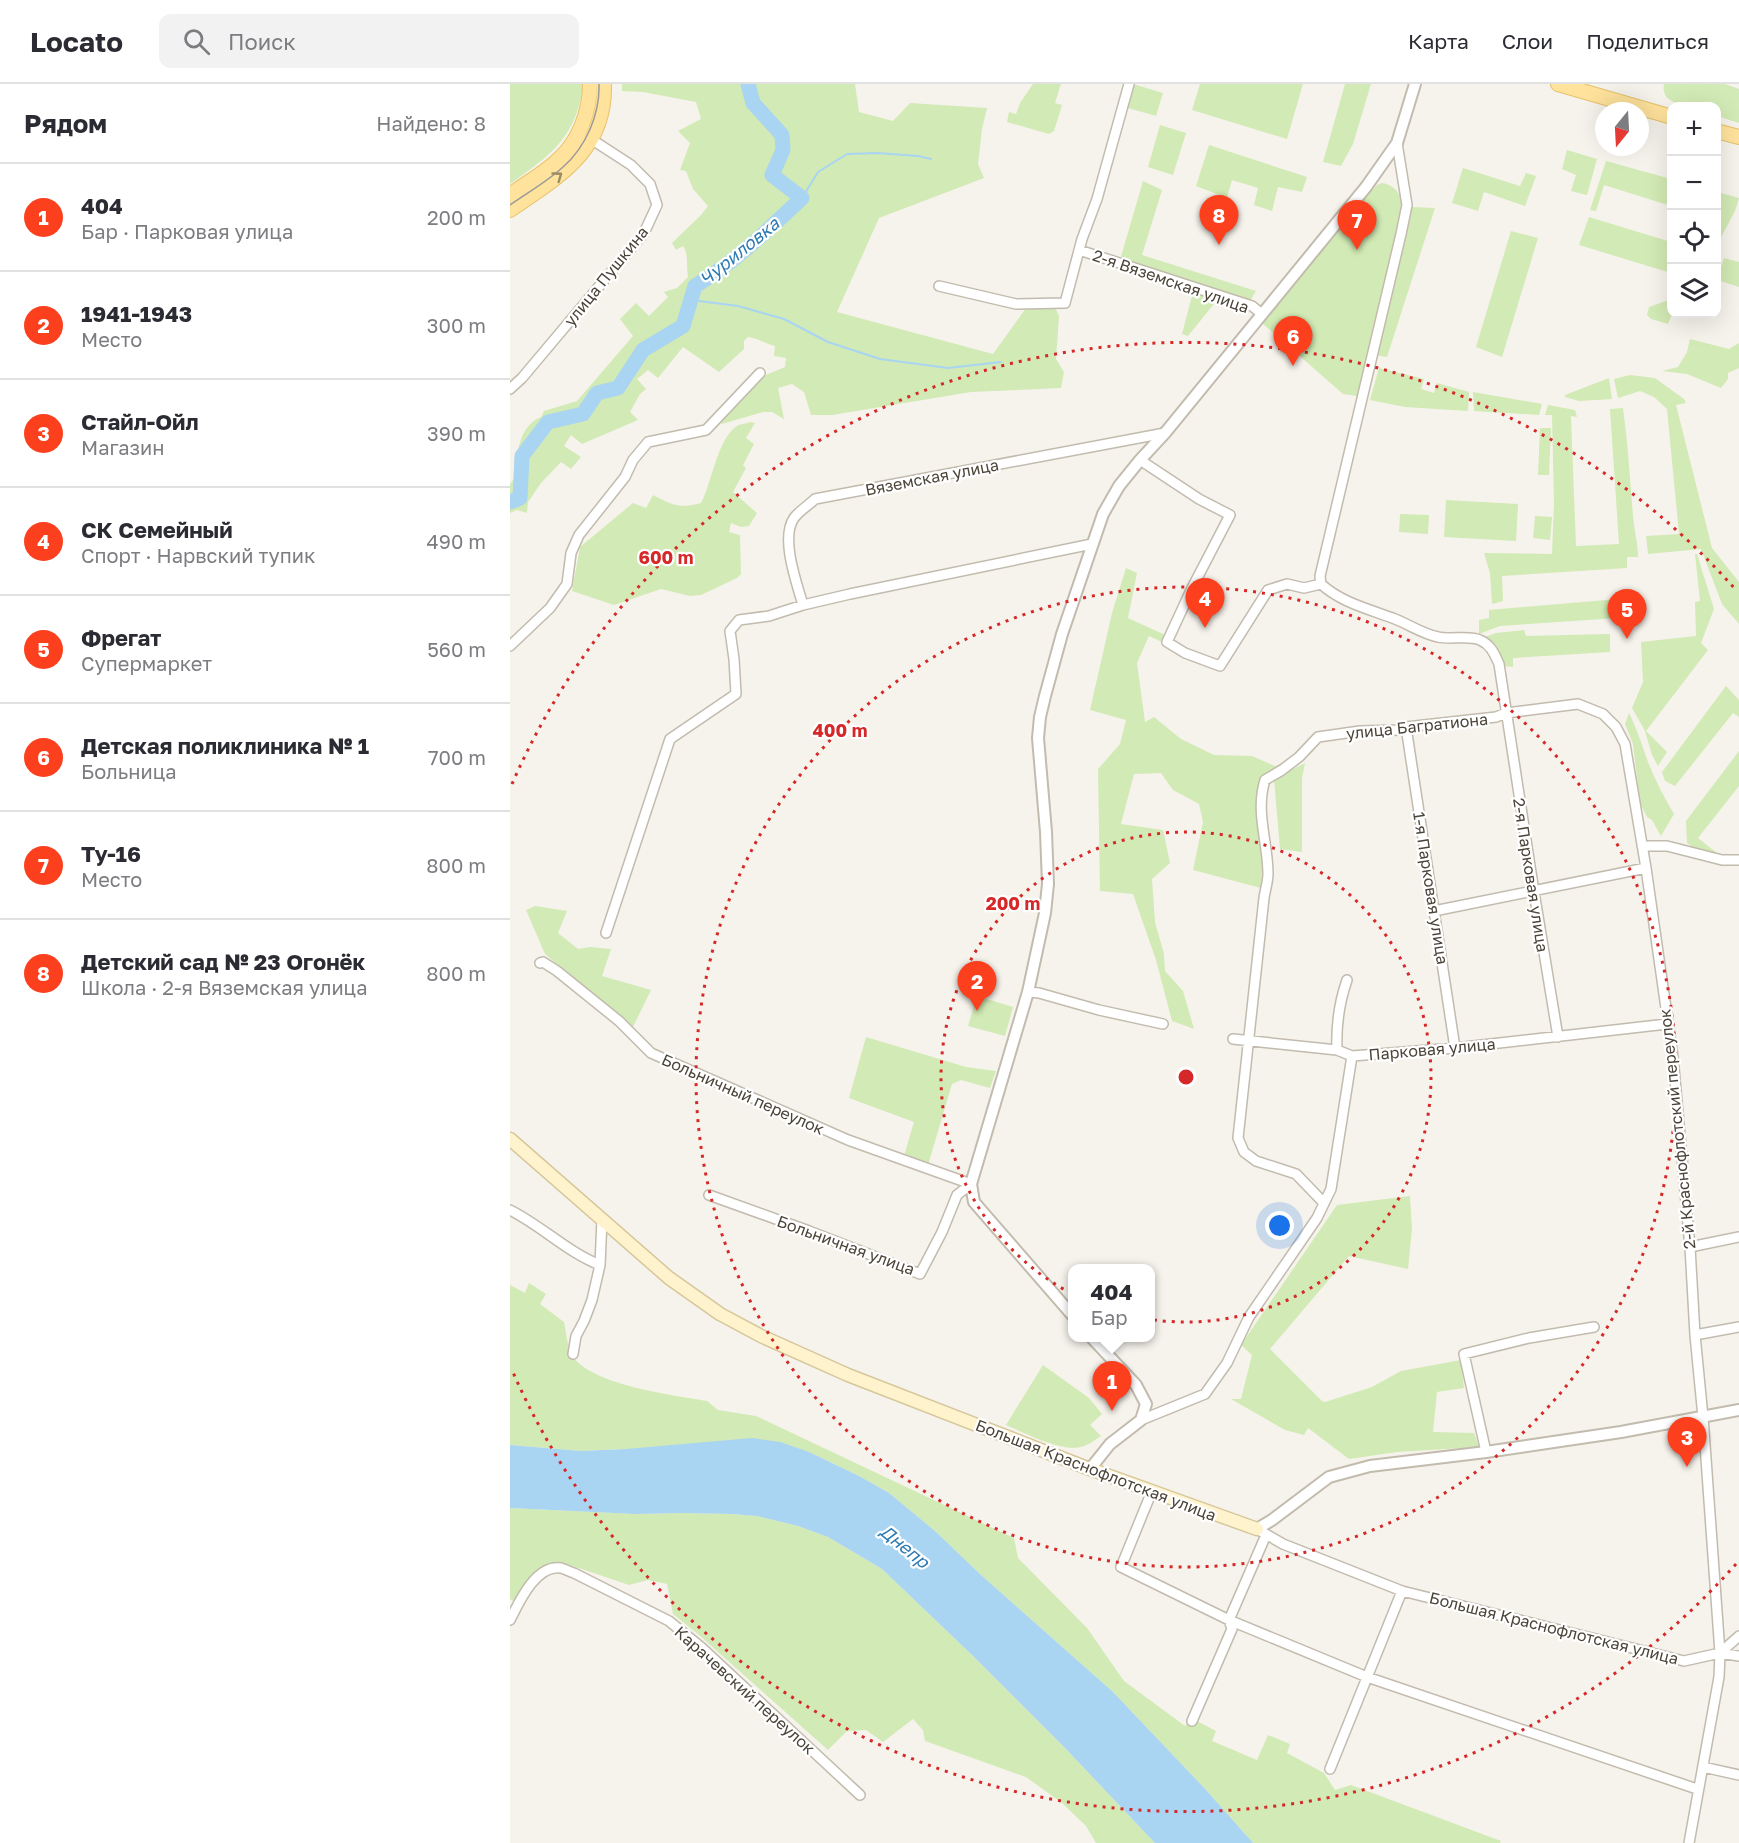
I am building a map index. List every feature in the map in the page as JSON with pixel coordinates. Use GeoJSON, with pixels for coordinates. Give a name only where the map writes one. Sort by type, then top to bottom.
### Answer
{"type":"FeatureCollection","features":[{"type":"Feature","properties":{"kind":"main road"},"geometry":{"type":"LineString","coordinates":[[510,195],[559,159],[572,144],[585,118],[590,84]]}},
{"type":"Feature","properties":{"kind":"main road"},"geometry":{"type":"LineString","coordinates":[[510,210],[565,171],[588,146],[605,98],[604,84]]}},
{"type":"Feature","properties":{"kind":"main road"},"geometry":{"type":"LineString","coordinates":[[1558,84],[1667,116]]}},
{"type":"Feature","properties":{"kind":"main road"},"geometry":{"type":"LineString","coordinates":[[1721,132],[1739,137]]}},
{"type":"Feature","properties":{"kind":"main road","name":"Большая Краснофлотская улица"},"geometry":{"type":"LineString","coordinates":[[510,1139],[669,1278],[720,1314],[751,1331],[848,1375],[1262,1532]]}},
{"type":"Feature","properties":{"kind":"street","name":"2-я Вяземская улица"},"geometry":{"type":"LineString","coordinates":[[939,286],[1016,304],[1065,303],[1129,84]]}},
{"type":"Feature","properties":{"kind":"street"},"geometry":{"type":"LineString","coordinates":[[1068,1310],[974,1202],[971,1184],[1028,992],[1045,913],[1046,832],[1038,738],[1040,717],[1062,634],[1092,544],[1108,504],[1119,486],[1366,187],[1397,143],[1415,84]]}},
{"type":"Feature","properties":{"kind":"street","name":"улица Пушкина"},"geometry":{"type":"LineString","coordinates":[[510,389],[522,378],[644,232],[657,205],[650,184],[632,165],[591,139]]}},
{"type":"Feature","properties":{"kind":"street"},"geometry":{"type":"LineString","coordinates":[[1140,460],[1199,499],[1230,515],[1167,642],[1185,653],[1220,666],[1268,590],[1287,584],[1304,588],[1321,584],[1320,576],[1407,205],[1397,143]]}},
{"type":"Feature","properties":{"kind":"street","name":"2-я Вяземская улица"},"geometry":{"type":"LineString","coordinates":[[1079,250],[1252,306],[1262,314]]}},
{"type":"Feature","properties":{"kind":"street"},"geometry":{"type":"LineString","coordinates":[[510,646],[550,608],[567,584],[571,553],[579,535],[625,477],[633,460],[648,442],[706,430],[760,373]]}},
{"type":"Feature","properties":{"kind":"street","name":"Вяземская улица"},"geometry":{"type":"LineString","coordinates":[[803,604],[790,561],[789,537],[794,518],[815,499],[1165,433]]}},
{"type":"Feature","properties":{"kind":"street"},"geometry":{"type":"LineString","coordinates":[[606,933],[670,739],[736,694],[730,631],[739,620],[769,616],[803,604],[1092,544]]}},
{"type":"Feature","properties":{"kind":"street","name":"улица Багратиона"},"geometry":{"type":"LineString","coordinates":[[1321,584],[1348,602],[1430,635],[1451,639],[1477,638],[1488,644],[1499,664],[1506,713],[1496,717],[1406,727],[1400,730],[1360,731],[1318,736],[1299,757],[1265,780],[1260,812],[1268,875],[1238,1138],[1244,1152],[1256,1161],[1296,1174],[1324,1203]]}},
{"type":"Feature","properties":{"kind":"street","name":"2-й Краснофлотский переулок"},"geometry":{"type":"LineString","coordinates":[[1506,713],[1578,704],[1603,714],[1616,727],[1625,744],[1646,868],[1673,1057],[1690,1247],[1720,1653],[1719,1677],[1689,1843]]}},
{"type":"Feature","properties":{"kind":"street","name":"2-я Парковая улица"},"geometry":{"type":"LineString","coordinates":[[1506,713],[1557,1037]]}},
{"type":"Feature","properties":{"kind":"street","name":"1-я Парковая улица"},"geometry":{"type":"LineString","coordinates":[[1406,727],[1455,1048]]}},
{"type":"Feature","properties":{"kind":"street"},"geometry":{"type":"LineString","coordinates":[[1642,846],[1667,846],[1722,860],[1739,860]]}},
{"type":"Feature","properties":{"kind":"street"},"geometry":{"type":"LineString","coordinates":[[1434,911],[1646,868]]}},
{"type":"Feature","properties":{"kind":"street","name":"Больничный переулок"},"geometry":{"type":"LineString","coordinates":[[540,963],[543,962],[557,971],[619,1021],[651,1053],[848,1140],[971,1184]]}},
{"type":"Feature","properties":{"kind":"street"},"geometry":{"type":"LineString","coordinates":[[1337,1050],[1336,1029],[1340,999],[1347,980]]}},
{"type":"Feature","properties":{"kind":"street"},"geometry":{"type":"LineString","coordinates":[[1028,992],[1163,1024]]}},
{"type":"Feature","properties":{"kind":"street","name":"Парковая улица"},"geometry":{"type":"LineString","coordinates":[[1090,1468],[1110,1444],[1141,1420],[1205,1394],[1227,1363],[1249,1317],[1317,1218],[1331,1189],[1352,1056],[1455,1048],[1668,1024]]}},
{"type":"Feature","properties":{"kind":"street"},"geometry":{"type":"LineString","coordinates":[[1233,1039],[1337,1050],[1352,1056]]}},
{"type":"Feature","properties":{"kind":"street","name":"Больничная улица"},"geometry":{"type":"LineString","coordinates":[[709,1195],[920,1274],[942,1232],[957,1195],[971,1184]]}},
{"type":"Feature","properties":{"kind":"street"},"geometry":{"type":"LineString","coordinates":[[510,1210],[583,1258],[600,1264]]}},
{"type":"Feature","properties":{"kind":"street"},"geometry":{"type":"LineString","coordinates":[[573,1354],[576,1336],[592,1300],[600,1264],[602,1219]]}},
{"type":"Feature","properties":{"kind":"street"},"geometry":{"type":"LineString","coordinates":[[1690,1247],[1739,1237]]}},
{"type":"Feature","properties":{"kind":"street"},"geometry":{"type":"LineString","coordinates":[[1486,1452],[1464,1354],[1529,1338],[1594,1327]]}},
{"type":"Feature","properties":{"kind":"street"},"geometry":{"type":"LineString","coordinates":[[1695,1335],[1739,1327]]}},
{"type":"Feature","properties":{"kind":"street"},"geometry":{"type":"LineString","coordinates":[[1096,1342],[1136,1385],[1146,1404],[1141,1420]]}},
{"type":"Feature","properties":{"kind":"street"},"geometry":{"type":"LineString","coordinates":[[1192,1720],[1232,1629],[1229,1620],[1262,1532],[1272,1520],[1329,1477],[1371,1466],[1621,1432],[1739,1410]]}},
{"type":"Feature","properties":{"kind":"street"},"geometry":{"type":"LineString","coordinates":[[1152,1491],[1121,1567],[1229,1620],[1367,1677],[1697,1789]]}},
{"type":"Feature","properties":{"kind":"street","name":"Большая Краснофлотская улица"},"geometry":{"type":"LineString","coordinates":[[1262,1532],[1283,1544],[1402,1591],[1684,1661],[1720,1653],[1739,1636]]}},
{"type":"Feature","properties":{"kind":"street","name":"Карачевский переулок"},"geometry":{"type":"LineString","coordinates":[[510,1620],[521,1598],[543,1572],[559,1568],[574,1573],[669,1621],[702,1648],[860,1795]]}},
{"type":"Feature","properties":{"kind":"street"},"geometry":{"type":"LineString","coordinates":[[1330,1769],[1402,1591]]}},
{"type":"Feature","properties":{"kind":"street"},"geometry":{"type":"LineString","coordinates":[[1720,1653],[1739,1656]]}},
{"type":"Feature","properties":{"kind":"street"},"geometry":{"type":"LineString","coordinates":[[1703,1767],[1739,1775]]}},
{"type":"Feature","properties":{"kind":"green space"},"geometry":{"type":"Polygon","coordinates":[[[510,84],[583,84],[575,118],[560,143],[538,164],[510,184],[510,84]]]}},
{"type":"Feature","properties":{"kind":"green space"},"geometry":{"type":"Polygon","coordinates":[[[622,84],[855,84],[859,112],[893,121],[910,103],[987,108],[978,164],[984,178],[879,218],[837,312],[993,354],[1026,308],[1055,307],[1059,316],[1056,359],[1064,372],[1061,388],[971,392],[832,415],[811,415],[804,392],[792,384],[778,388],[784,419],[772,412],[763,412],[722,424],[720,422],[766,375],[785,367],[786,358],[774,356],[775,346],[748,337],[744,341],[744,349],[719,372],[683,347],[658,378],[648,370],[637,379],[646,389],[640,394],[630,412],[638,420],[582,444],[571,435],[564,446],[581,457],[571,469],[561,462],[541,483],[528,502],[527,513],[517,510],[510,513],[510,484],[518,474],[518,449],[528,426],[541,417],[544,411],[577,401],[633,336],[620,319],[636,303],[649,316],[668,297],[664,292],[677,288],[688,277],[685,249],[683,246],[676,250],[672,243],[708,206],[693,189],[686,171],[680,170],[690,143],[678,131],[701,119],[696,102],[643,92],[622,91],[622,84]]]}},
{"type":"Feature","properties":{"kind":"green space"},"geometry":{"type":"Polygon","coordinates":[[[1033,84],[1061,84],[1055,103],[1062,105],[1054,131],[1049,134],[1007,122],[1009,112],[1016,114],[1020,103],[1033,84]]]}},
{"type":"Feature","properties":{"kind":"green space"},"geometry":{"type":"Polygon","coordinates":[[[1133,84],[1163,93],[1156,116],[1128,108],[1133,84]]]}},
{"type":"Feature","properties":{"kind":"green space"},"geometry":{"type":"Polygon","coordinates":[[[1200,84],[1303,84],[1287,139],[1192,110],[1200,84]]]}},
{"type":"Feature","properties":{"kind":"green space"},"geometry":{"type":"Polygon","coordinates":[[[1345,84],[1371,84],[1353,144],[1341,166],[1323,162],[1345,84]]]}},
{"type":"Feature","properties":{"kind":"green space"},"geometry":{"type":"Polygon","coordinates":[[[1664,84],[1725,84],[1739,89],[1739,123],[1721,117],[1721,102],[1674,102],[1664,92],[1664,84]]]}},
{"type":"Feature","properties":{"kind":"green space"},"geometry":{"type":"Polygon","coordinates":[[[1160,125],[1186,133],[1173,175],[1148,167],[1160,125]]]}},
{"type":"Feature","properties":{"kind":"green space"},"geometry":{"type":"Polygon","coordinates":[[[1209,145],[1307,177],[1302,192],[1278,187],[1272,211],[1254,205],[1258,188],[1232,180],[1227,198],[1196,186],[1209,145]]]}},
{"type":"Feature","properties":{"kind":"green space"},"geometry":{"type":"Polygon","coordinates":[[[1567,150],[1597,159],[1587,195],[1571,191],[1576,175],[1562,169],[1567,150]]]}},
{"type":"Feature","properties":{"kind":"green space"},"geometry":{"type":"Polygon","coordinates":[[[1606,161],[1667,178],[1667,205],[1604,185],[1596,211],[1590,210],[1606,161]]]}},
{"type":"Feature","properties":{"kind":"green space"},"geometry":{"type":"Polygon","coordinates":[[[1463,168],[1520,186],[1526,173],[1536,176],[1525,206],[1484,192],[1478,211],[1452,203],[1463,168]]]}},
{"type":"Feature","properties":{"kind":"green space"},"geometry":{"type":"Polygon","coordinates":[[[1143,181],[1162,190],[1142,255],[1256,291],[1250,301],[1120,260],[1143,181]]]}},
{"type":"Feature","properties":{"kind":"green space"},"geometry":{"type":"Polygon","coordinates":[[[1382,183],[1392,186],[1398,193],[1403,212],[1357,396],[1343,394],[1262,323],[1363,199],[1382,183]]]}},
{"type":"Feature","properties":{"kind":"green space"},"geometry":{"type":"Polygon","coordinates":[[[1721,193],[1739,198],[1721,237],[1721,193]]]}},
{"type":"Feature","properties":{"kind":"green space"},"geometry":{"type":"Polygon","coordinates":[[[1411,207],[1435,208],[1387,357],[1376,355],[1411,207]]]}},
{"type":"Feature","properties":{"kind":"green space"},"geometry":{"type":"Polygon","coordinates":[[[1589,217],[1667,241],[1667,272],[1579,245],[1589,217]]]}},
{"type":"Feature","properties":{"kind":"green space"},"geometry":{"type":"Polygon","coordinates":[[[1511,231],[1538,238],[1502,357],[1476,347],[1511,231]]]}},
{"type":"Feature","properties":{"kind":"green space"},"geometry":{"type":"Polygon","coordinates":[[[1724,258],[1739,262],[1739,287],[1721,281],[1721,267],[1724,258]]]}},
{"type":"Feature","properties":{"kind":"green space"},"geometry":{"type":"Polygon","coordinates":[[[1193,292],[1218,299],[1188,336],[1182,334],[1193,292]]]}},
{"type":"Feature","properties":{"kind":"green space"},"geometry":{"type":"Polygon","coordinates":[[[1666,301],[1667,318],[1670,318],[1668,324],[1651,319],[1647,315],[1649,307],[1666,301]]]}},
{"type":"Feature","properties":{"kind":"green space"},"geometry":{"type":"Polygon","coordinates":[[[1690,339],[1729,349],[1739,343],[1739,368],[1728,373],[1728,379],[1721,388],[1687,374],[1662,371],[1678,367],[1687,352],[1690,339]]]}},
{"type":"Feature","properties":{"kind":"green space"},"geometry":{"type":"Polygon","coordinates":[[[1379,368],[1424,379],[1421,389],[1434,393],[1437,383],[1469,392],[1468,411],[1405,407],[1370,400],[1379,368]]]}},
{"type":"Feature","properties":{"kind":"green space"},"geometry":{"type":"Polygon","coordinates":[[[1630,375],[1655,378],[1684,399],[1686,403],[1676,405],[1712,548],[1739,582],[1739,624],[1722,604],[1701,549],[1648,554],[1646,536],[1679,534],[1667,409],[1654,397],[1640,391],[1618,398],[1614,379],[1630,375]]]}},
{"type":"Feature","properties":{"kind":"green space"},"geometry":{"type":"Polygon","coordinates":[[[1609,378],[1612,399],[1579,401],[1565,397],[1565,395],[1609,378]]]}},
{"type":"Feature","properties":{"kind":"green space"},"geometry":{"type":"Polygon","coordinates":[[[1473,392],[1542,404],[1539,415],[1474,411],[1473,392]]]}},
{"type":"Feature","properties":{"kind":"green space"},"geometry":{"type":"Polygon","coordinates":[[[1548,405],[1575,410],[1577,417],[1571,416],[1576,546],[1619,544],[1610,409],[1623,408],[1638,557],[1627,557],[1627,568],[1502,576],[1503,601],[1492,604],[1490,573],[1484,553],[1552,554],[1554,504],[1552,415],[1545,415],[1548,405]]]}},
{"type":"Feature","properties":{"kind":"green space"},"geometry":{"type":"Polygon","coordinates":[[[750,422],[755,423],[746,438],[754,444],[743,465],[746,468],[733,492],[757,513],[749,526],[741,527],[731,523],[729,532],[740,535],[741,574],[737,578],[701,595],[690,596],[661,589],[614,605],[572,591],[580,547],[633,503],[646,508],[653,495],[676,505],[687,506],[701,503],[724,441],[737,426],[750,422]]]}},
{"type":"Feature","properties":{"kind":"green space"},"geometry":{"type":"Polygon","coordinates":[[[1540,428],[1551,428],[1549,475],[1538,475],[1540,428]]]}},
{"type":"Feature","properties":{"kind":"green space"},"geometry":{"type":"Polygon","coordinates":[[[1446,500],[1518,504],[1516,541],[1444,537],[1446,500]]]}},
{"type":"Feature","properties":{"kind":"green space"},"geometry":{"type":"Polygon","coordinates":[[[1400,514],[1429,515],[1428,534],[1399,532],[1400,514]]]}},
{"type":"Feature","properties":{"kind":"green space"},"geometry":{"type":"Polygon","coordinates":[[[1535,516],[1552,517],[1550,540],[1533,538],[1535,516]]]}},
{"type":"Feature","properties":{"kind":"green space"},"geometry":{"type":"Polygon","coordinates":[[[1695,554],[1697,554],[1714,609],[1701,643],[1708,650],[1646,731],[1667,752],[1658,766],[1645,731],[1632,708],[1643,682],[1641,642],[1696,636],[1695,602],[1700,601],[1695,554]]]}},
{"type":"Feature","properties":{"kind":"green space"},"geometry":{"type":"Polygon","coordinates":[[[1126,568],[1137,573],[1128,618],[1165,635],[1162,642],[1149,636],[1137,663],[1145,722],[1154,717],[1181,739],[1214,755],[1252,756],[1275,766],[1288,761],[1264,778],[1256,808],[1263,847],[1261,888],[1193,870],[1203,822],[1199,804],[1173,790],[1161,773],[1134,774],[1121,824],[1163,830],[1170,863],[1152,879],[1155,922],[1164,954],[1165,971],[1183,991],[1194,1029],[1172,1021],[1156,960],[1133,894],[1100,891],[1098,769],[1120,744],[1126,720],[1090,710],[1112,613],[1126,568]]]}},
{"type":"Feature","properties":{"kind":"green space"},"geometry":{"type":"Polygon","coordinates":[[[1618,599],[1618,618],[1500,626],[1479,634],[1479,620],[1489,618],[1489,610],[1618,599]]]}},
{"type":"Feature","properties":{"kind":"green space"},"geometry":{"type":"Polygon","coordinates":[[[1524,630],[1526,636],[1610,634],[1610,652],[1513,658],[1513,667],[1504,666],[1496,645],[1485,637],[1496,633],[1524,630]]]}},
{"type":"Feature","properties":{"kind":"green space"},"geometry":{"type":"Polygon","coordinates":[[[1726,686],[1739,700],[1739,717],[1733,713],[1675,786],[1665,781],[1662,772],[1726,686]]]}},
{"type":"Feature","properties":{"kind":"green space"},"geometry":{"type":"Polygon","coordinates":[[[1629,713],[1648,762],[1674,814],[1661,836],[1640,803],[1633,744],[1625,724],[1629,713]]]}},
{"type":"Feature","properties":{"kind":"green space"},"geometry":{"type":"Polygon","coordinates":[[[1739,751],[1739,786],[1698,838],[1722,857],[1697,850],[1687,843],[1686,821],[1739,751]]]}},
{"type":"Feature","properties":{"kind":"green space"},"geometry":{"type":"Polygon","coordinates":[[[1305,763],[1302,778],[1302,852],[1280,849],[1274,779],[1305,763]]]}},
{"type":"Feature","properties":{"kind":"green space"},"geometry":{"type":"Polygon","coordinates":[[[535,906],[567,911],[558,933],[578,949],[590,947],[611,949],[602,976],[651,990],[632,1029],[545,954],[526,910],[535,906]]]}},
{"type":"Feature","properties":{"kind":"green space"},"geometry":{"type":"Polygon","coordinates":[[[977,996],[1013,1007],[1005,1036],[968,1026],[977,996]]]}},
{"type":"Feature","properties":{"kind":"green space"},"geometry":{"type":"Polygon","coordinates":[[[866,1037],[966,1067],[996,1071],[990,1088],[961,1080],[952,1084],[928,1165],[904,1156],[914,1122],[849,1098],[866,1037]]]}},
{"type":"Feature","properties":{"kind":"green space"},"geometry":{"type":"Polygon","coordinates":[[[1410,1196],[1412,1229],[1408,1269],[1349,1256],[1270,1349],[1325,1402],[1372,1387],[1401,1371],[1461,1360],[1464,1388],[1437,1392],[1433,1432],[1474,1433],[1479,1447],[1397,1452],[1349,1459],[1308,1428],[1304,1435],[1285,1430],[1231,1399],[1241,1399],[1252,1355],[1241,1345],[1337,1205],[1410,1196]]]}},
{"type":"Feature","properties":{"kind":"green space"},"geometry":{"type":"Polygon","coordinates":[[[529,1283],[546,1294],[540,1304],[564,1322],[568,1346],[573,1357],[598,1375],[636,1388],[707,1401],[718,1410],[756,1416],[1014,1538],[1018,1558],[1087,1628],[1124,1681],[1185,1726],[1189,1720],[1195,1720],[1216,1731],[1212,1741],[1257,1760],[1268,1735],[1290,1744],[1287,1753],[1324,1773],[1335,1790],[1351,1785],[1501,1841],[1500,1843],[1253,1843],[1113,1692],[935,1531],[889,1493],[809,1452],[626,1449],[581,1451],[510,1445],[510,1285],[525,1293],[529,1283]]]}},
{"type":"Feature","properties":{"kind":"green space"},"geometry":{"type":"Polygon","coordinates":[[[1043,1365],[1089,1398],[1102,1414],[1090,1425],[1101,1436],[1084,1446],[1066,1447],[1045,1442],[1006,1425],[1043,1365]]]}},
{"type":"Feature","properties":{"kind":"green space"},"geometry":{"type":"Polygon","coordinates":[[[510,1508],[635,1514],[757,1516],[798,1526],[828,1537],[882,1569],[1066,1749],[1155,1843],[1096,1843],[1086,1826],[1062,1803],[1026,1777],[925,1741],[923,1730],[913,1719],[883,1742],[866,1730],[847,1731],[828,1750],[673,1614],[667,1584],[648,1580],[629,1585],[564,1563],[550,1565],[529,1580],[513,1601],[510,1599],[510,1508]]]}},
{"type":"Feature","properties":{"kind":"water","name":"Днепр"},"geometry":{"type":"Polygon","coordinates":[[[752,1438],[780,1442],[809,1452],[889,1493],[935,1531],[1113,1692],[1253,1843],[1155,1843],[1066,1749],[882,1569],[828,1537],[798,1526],[757,1516],[635,1514],[510,1508],[510,1445],[581,1451],[752,1438]]]}},
{"type":"Feature","properties":{"kind":"waterway","name":"Чуриловка"},"geometry":{"type":"LineString","coordinates":[[510,502],[520,498],[522,456],[548,422],[583,414],[597,393],[618,388],[643,350],[683,326],[695,286],[710,277],[764,234],[802,198],[772,175],[783,150],[782,135],[753,103],[748,84]]}},
{"type":"Feature","properties":{"kind":"waterway"},"geometry":{"type":"LineString","coordinates":[[802,198],[818,172],[847,154],[877,153],[931,159]]}},
{"type":"Feature","properties":{"kind":"waterway"},"geometry":{"type":"LineString","coordinates":[[691,300],[738,306],[784,319],[828,342],[880,359],[948,368],[1001,362]]}},
{"type":"Feature","properties":{"kind":"tram line"},"geometry":{"type":"LineString","coordinates":[[510,205],[557,172],[578,150],[594,118],[599,84]]}},
{"type":"Feature","properties":{"kind":"place","name":"Детский сад № 23 Огонёк"},"geometry":{"type":"Point","coordinates":[1219,245]}},
{"type":"Feature","properties":{"kind":"place","name":"Ту-16"},"geometry":{"type":"Point","coordinates":[1357,250]}},
{"type":"Feature","properties":{"kind":"place","name":"Детская поликлиника № 1"},"geometry":{"type":"Point","coordinates":[1293,366]}},
{"type":"Feature","properties":{"kind":"place","name":"СК Семейный"},"geometry":{"type":"Point","coordinates":[1205,628]}},
{"type":"Feature","properties":{"kind":"place","name":"Фрегат"},"geometry":{"type":"Point","coordinates":[1627,639]}},
{"type":"Feature","properties":{"kind":"place","name":"1941-1943"},"geometry":{"type":"Point","coordinates":[977,1011]}},
{"type":"Feature","properties":{"kind":"place","name":"404"},"geometry":{"type":"Point","coordinates":[1112,1411]}},
{"type":"Feature","properties":{"kind":"place","name":"Стайл-Ойл"},"geometry":{"type":"Point","coordinates":[1687,1467]}}]}
